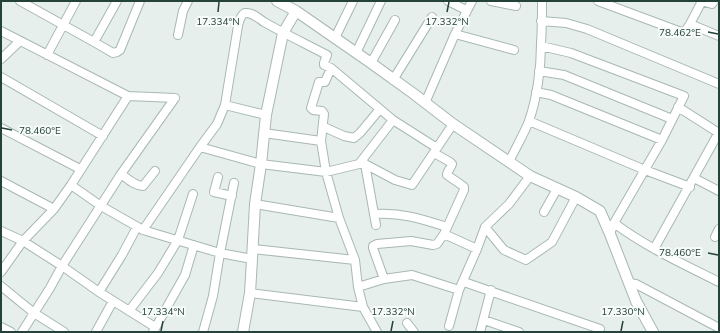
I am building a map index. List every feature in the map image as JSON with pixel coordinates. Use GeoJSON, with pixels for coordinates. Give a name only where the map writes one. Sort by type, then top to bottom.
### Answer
{"type":"FeatureCollection","features":[{"type":"Feature","properties":{"kind":"street"},"geometry":{"type":"LineString","coordinates":[[20,1],[112,53],[120,50],[140,1]]}},
{"type":"Feature","properties":{"kind":"street"},"geometry":{"type":"LineString","coordinates":[[47,55],[76,1]]}},
{"type":"Feature","properties":{"kind":"street"},"geometry":{"type":"LineString","coordinates":[[94,42],[117,1]]}},
{"type":"Feature","properties":{"kind":"street"},"geometry":{"type":"LineString","coordinates":[[178,35],[183,11],[188,1]]}},
{"type":"Feature","properties":{"kind":"street"},"geometry":{"type":"LineString","coordinates":[[277,1],[292,7],[371,63],[452,124],[530,176],[576,197],[600,211],[636,301],[653,332]]}},
{"type":"Feature","properties":{"kind":"street"},"geometry":{"type":"LineString","coordinates":[[335,38],[353,1]]}},
{"type":"Feature","properties":{"kind":"street"},"geometry":{"type":"LineString","coordinates":[[356,53],[381,1]]}},
{"type":"Feature","properties":{"kind":"street"},"geometry":{"type":"LineString","coordinates":[[448,1],[466,10]]}},
{"type":"Feature","properties":{"kind":"street"},"geometry":{"type":"LineString","coordinates":[[425,103],[466,10],[472,1]]}},
{"type":"Feature","properties":{"kind":"street"},"geometry":{"type":"LineString","coordinates":[[491,1],[516,6]]}},
{"type":"Feature","properties":{"kind":"street"},"geometry":{"type":"LineString","coordinates":[[509,162],[529,121],[536,92],[541,46],[542,1]]}},
{"type":"Feature","properties":{"kind":"street"},"geometry":{"type":"LineString","coordinates":[[598,1],[684,33],[701,1],[712,4],[714,1]]}},
{"type":"Feature","properties":{"kind":"street"},"geometry":{"type":"LineString","coordinates":[[243,332],[250,293],[255,204],[266,115],[283,33],[292,7]]}},
{"type":"Feature","properties":{"kind":"street"},"geometry":{"type":"LineString","coordinates":[[99,292],[140,229],[217,124],[225,106],[238,26],[242,14],[250,13],[283,33],[327,55],[324,65],[330,68],[393,120],[450,162],[452,164],[447,174],[464,187],[462,195],[437,244],[433,245],[411,241],[377,244],[373,246],[384,279]]}},
{"type":"Feature","properties":{"kind":"street"},"geometry":{"type":"LineString","coordinates":[[394,80],[432,17]]}},
{"type":"Feature","properties":{"kind":"street"},"geometry":{"type":"LineString","coordinates":[[371,63],[395,20]]}},
{"type":"Feature","properties":{"kind":"street"},"geometry":{"type":"LineString","coordinates":[[541,21],[566,23],[587,29],[719,84]]}},
{"type":"Feature","properties":{"kind":"street"},"geometry":{"type":"LineString","coordinates":[[690,24],[719,36]]}},
{"type":"Feature","properties":{"kind":"street"},"geometry":{"type":"LineString","coordinates":[[1,31],[128,96],[175,98],[121,174],[22,332]]}},
{"type":"Feature","properties":{"kind":"street"},"geometry":{"type":"LineString","coordinates":[[455,34],[514,50]]}},
{"type":"Feature","properties":{"kind":"street"},"geometry":{"type":"LineString","coordinates":[[2,56],[20,41]]}},
{"type":"Feature","properties":{"kind":"street"},"geometry":{"type":"LineString","coordinates":[[541,46],[571,53],[684,96],[662,140],[614,223],[610,234]]}},
{"type":"Feature","properties":{"kind":"street"},"geometry":{"type":"LineString","coordinates":[[330,68],[324,82],[319,82],[312,108],[313,110],[324,112],[322,141],[326,172],[355,260],[358,287],[363,308],[377,332]]}},
{"type":"Feature","properties":{"kind":"street"},"geometry":{"type":"LineString","coordinates":[[539,71],[564,75],[672,119]]}},
{"type":"Feature","properties":{"kind":"street"},"geometry":{"type":"LineString","coordinates":[[1,76],[103,136]]}},
{"type":"Feature","properties":{"kind":"street"},"geometry":{"type":"LineString","coordinates":[[536,92],[551,95],[662,140]]}},
{"type":"Feature","properties":{"kind":"street"},"geometry":{"type":"LineString","coordinates":[[1,272],[23,241],[54,209],[128,96]]}},
{"type":"Feature","properties":{"kind":"street"},"geometry":{"type":"LineString","coordinates":[[225,106],[266,115]]}},
{"type":"Feature","properties":{"kind":"street"},"geometry":{"type":"LineString","coordinates":[[654,249],[719,132],[678,107]]}},
{"type":"Feature","properties":{"kind":"street"},"geometry":{"type":"LineString","coordinates":[[324,127],[344,136],[354,138],[380,109]]}},
{"type":"Feature","properties":{"kind":"street"},"geometry":{"type":"LineString","coordinates":[[376,225],[362,164],[393,120]]}},
{"type":"Feature","properties":{"kind":"street"},"geometry":{"type":"LineString","coordinates":[[529,121],[645,170],[690,186]]}},
{"type":"Feature","properties":{"kind":"street"},"geometry":{"type":"LineString","coordinates":[[200,147],[261,164],[326,172],[362,164],[395,180],[412,184],[452,124]]}},
{"type":"Feature","properties":{"kind":"street"},"geometry":{"type":"LineString","coordinates":[[1,128],[80,169]]}},
{"type":"Feature","properties":{"kind":"street"},"geometry":{"type":"LineString","coordinates":[[264,133],[322,141]]}},
{"type":"Feature","properties":{"kind":"street"},"geometry":{"type":"LineString","coordinates":[[121,174],[136,185],[142,187],[155,171]]}},
{"type":"Feature","properties":{"kind":"street"},"geometry":{"type":"LineString","coordinates":[[449,326],[459,290],[478,249],[485,227],[509,204],[530,176]]}},
{"type":"Feature","properties":{"kind":"street"},"geometry":{"type":"LineString","coordinates":[[218,177],[214,192],[232,196]]}},
{"type":"Feature","properties":{"kind":"street"},"geometry":{"type":"LineString","coordinates":[[694,178],[719,191]]}},
{"type":"Feature","properties":{"kind":"street"},"geometry":{"type":"LineString","coordinates":[[1,181],[54,209]]}},
{"type":"Feature","properties":{"kind":"street"},"geometry":{"type":"LineString","coordinates":[[203,332],[213,296],[234,183]]}},
{"type":"Feature","properties":{"kind":"street"},"geometry":{"type":"LineString","coordinates":[[71,185],[140,229],[220,253],[355,260]]}},
{"type":"Feature","properties":{"kind":"street"},"geometry":{"type":"LineString","coordinates":[[544,212],[558,189]]}},
{"type":"Feature","properties":{"kind":"street"},"geometry":{"type":"LineString","coordinates":[[129,311],[158,273],[178,240],[194,194]]}},
{"type":"Feature","properties":{"kind":"street"},"geometry":{"type":"LineString","coordinates":[[485,227],[504,250],[526,260],[552,242],[576,197]]}},
{"type":"Feature","properties":{"kind":"street"},"geometry":{"type":"LineString","coordinates":[[255,204],[340,218]]}},
{"type":"Feature","properties":{"kind":"street"},"geometry":{"type":"LineString","coordinates":[[374,214],[388,213],[416,218],[445,230],[478,249]]}},
{"type":"Feature","properties":{"kind":"street"},"geometry":{"type":"LineString","coordinates":[[614,223],[654,249],[719,282]]}},
{"type":"Feature","properties":{"kind":"street"},"geometry":{"type":"LineString","coordinates":[[715,237],[719,229]]}},
{"type":"Feature","properties":{"kind":"street"},"geometry":{"type":"LineString","coordinates":[[1,231],[23,241],[154,329],[185,275],[194,245]]}},
{"type":"Feature","properties":{"kind":"street"},"geometry":{"type":"LineString","coordinates":[[358,287],[384,279],[412,275],[459,290]]}},
{"type":"Feature","properties":{"kind":"street"},"geometry":{"type":"LineString","coordinates":[[464,282],[491,290],[600,329]]}},
{"type":"Feature","properties":{"kind":"street"},"geometry":{"type":"LineString","coordinates":[[629,283],[636,284],[719,328]]}},
{"type":"Feature","properties":{"kind":"street"},"geometry":{"type":"LineString","coordinates":[[1,286],[34,313],[64,332]]}},
{"type":"Feature","properties":{"kind":"street"},"geometry":{"type":"LineString","coordinates":[[480,332],[491,290]]}},
{"type":"Feature","properties":{"kind":"street"},"geometry":{"type":"LineString","coordinates":[[250,293],[363,308]]}},
{"type":"Feature","properties":{"kind":"street"},"geometry":{"type":"LineString","coordinates":[[96,332],[113,301]]}},
{"type":"Feature","properties":{"kind":"street"},"geometry":{"type":"LineString","coordinates":[[484,320],[519,332]]}},
{"type":"Feature","properties":{"kind":"street"},"geometry":{"type":"LineString","coordinates":[[407,323],[414,332]]}},
{"type":"Feature","properties":{"kind":"street"},"geometry":{"type":"LineString","coordinates":[[1,327],[11,332]]}}]}
